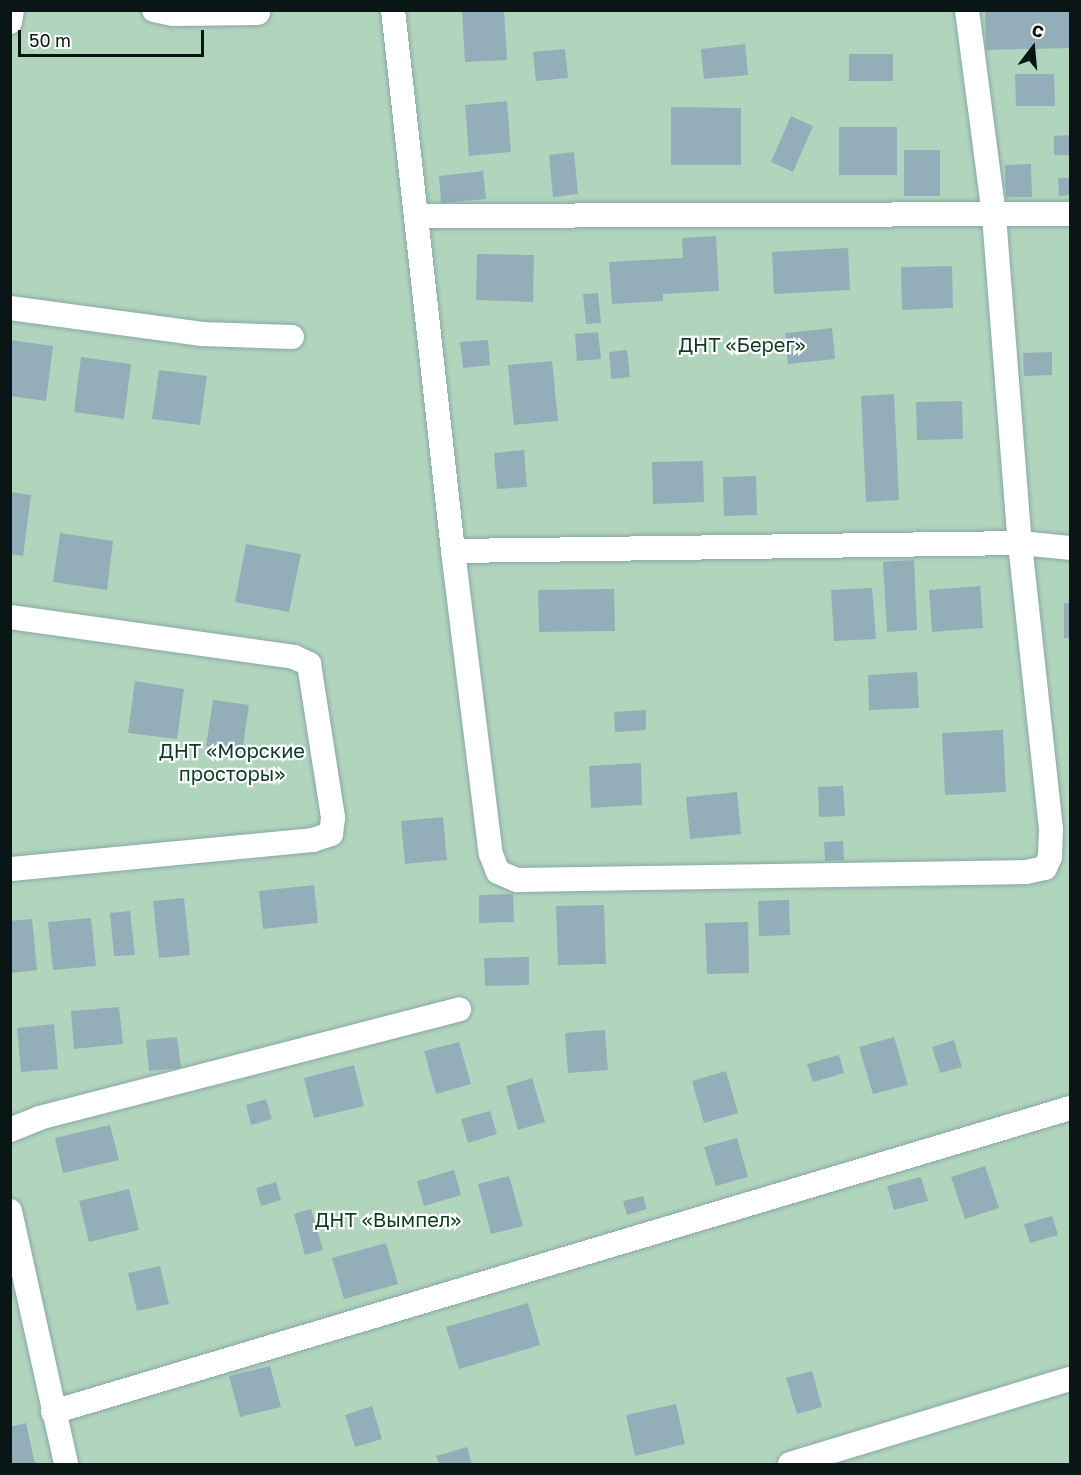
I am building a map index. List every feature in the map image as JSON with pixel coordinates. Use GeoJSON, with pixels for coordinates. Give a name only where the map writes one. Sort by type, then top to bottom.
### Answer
{"type":"FeatureCollection","features":[{"type":"Feature","properties":{"kind":"street"},"geometry":{"type":"LineString","coordinates":[[10,22],[12,10]]}},
{"type":"Feature","properties":{"kind":"street"},"geometry":{"type":"LineString","coordinates":[[154,10],[173,14],[258,13]]}},
{"type":"Feature","properties":{"kind":"street"},"geometry":{"type":"LineString","coordinates":[[393,10],[418,216],[453,551],[490,854],[498,872],[529,879],[1026,872],[1045,868],[1050,856],[1051,829],[1020,543],[994,216],[967,10]]}},
{"type":"Feature","properties":{"kind":"street"},"geometry":{"type":"LineString","coordinates":[[418,216],[1071,214]]}},
{"type":"Feature","properties":{"kind":"street"},"geometry":{"type":"LineString","coordinates":[[10,308],[202,334],[292,337]]}},
{"type":"Feature","properties":{"kind":"street"},"geometry":{"type":"LineString","coordinates":[[453,551],[1020,543],[1071,548]]}},
{"type":"Feature","properties":{"kind":"street"},"geometry":{"type":"LineString","coordinates":[[10,617],[294,657],[309,664],[333,818],[331,834],[313,840],[10,869]]}},
{"type":"Feature","properties":{"kind":"street"},"geometry":{"type":"LineString","coordinates":[[10,1130],[39,1118],[459,1009]]}},
{"type":"Feature","properties":{"kind":"street"},"geometry":{"type":"LineString","coordinates":[[53,1412],[1071,1108]]}},
{"type":"Feature","properties":{"kind":"street"},"geometry":{"type":"LineString","coordinates":[[10,1211],[66,1464]]}},
{"type":"Feature","properties":{"kind":"street"},"geometry":{"type":"LineString","coordinates":[[790,1464],[1071,1379]]}},
{"type":"Feature","properties":{"kind":"green space"},"geometry":{"type":"Polygon","coordinates":[[[10,11],[1070,11],[1070,1464],[11,1464],[10,11]]]}},
{"type":"Feature","properties":{"kind":"building"},"geometry":{"type":"Polygon","coordinates":[[[504,10],[507,60],[465,62],[462,11],[504,10]]]}},
{"type":"Feature","properties":{"kind":"building"},"geometry":{"type":"Polygon","coordinates":[[[985,10],[1070,10],[1070,48],[986,50],[985,10]]]}},
{"type":"Feature","properties":{"kind":"building"},"geometry":{"type":"Polygon","coordinates":[[[745,44],[748,75],[704,79],[701,49],[745,44]]]}},
{"type":"Feature","properties":{"kind":"building"},"geometry":{"type":"Polygon","coordinates":[[[565,49],[568,78],[536,81],[533,52],[565,49]]]}},
{"type":"Feature","properties":{"kind":"building"},"geometry":{"type":"Polygon","coordinates":[[[849,54],[893,54],[893,81],[849,81],[849,54]]]}},
{"type":"Feature","properties":{"kind":"building"},"geometry":{"type":"Polygon","coordinates":[[[1015,74],[1054,74],[1055,106],[1016,106],[1015,74]]]}},
{"type":"Feature","properties":{"kind":"building"},"geometry":{"type":"Polygon","coordinates":[[[507,101],[511,152],[469,156],[465,105],[507,101]]]}},
{"type":"Feature","properties":{"kind":"building"},"geometry":{"type":"Polygon","coordinates":[[[671,107],[741,108],[741,165],[671,165],[671,107]]]}},
{"type":"Feature","properties":{"kind":"building"},"geometry":{"type":"Polygon","coordinates":[[[791,116],[813,126],[793,172],[771,162],[791,116]]]}},
{"type":"Feature","properties":{"kind":"building"},"geometry":{"type":"Polygon","coordinates":[[[839,127],[897,127],[897,175],[839,175],[839,127]]]}},
{"type":"Feature","properties":{"kind":"building"},"geometry":{"type":"Polygon","coordinates":[[[1070,135],[1070,155],[1054,155],[1054,136],[1070,135]]]}},
{"type":"Feature","properties":{"kind":"building"},"geometry":{"type":"Polygon","coordinates":[[[904,150],[940,150],[940,196],[904,196],[904,150]]]}},
{"type":"Feature","properties":{"kind":"building"},"geometry":{"type":"Polygon","coordinates":[[[574,152],[578,194],[553,197],[549,155],[574,152]]]}},
{"type":"Feature","properties":{"kind":"building"},"geometry":{"type":"Polygon","coordinates":[[[1031,164],[1032,197],[1006,197],[1005,165],[1031,164]]]}},
{"type":"Feature","properties":{"kind":"building"},"geometry":{"type":"Polygon","coordinates":[[[483,171],[486,199],[441,203],[439,176],[483,171]]]}},
{"type":"Feature","properties":{"kind":"building"},"geometry":{"type":"Polygon","coordinates":[[[1058,178],[1070,178],[1070,195],[1059,196],[1058,178]]]}},
{"type":"Feature","properties":{"kind":"building"},"geometry":{"type":"Polygon","coordinates":[[[716,236],[719,291],[663,294],[663,301],[612,304],[609,262],[683,258],[682,238],[716,236]]]}},
{"type":"Feature","properties":{"kind":"building"},"geometry":{"type":"Polygon","coordinates":[[[848,248],[850,290],[774,294],[772,252],[848,248]]]}},
{"type":"Feature","properties":{"kind":"building"},"geometry":{"type":"Polygon","coordinates":[[[477,254],[534,255],[533,302],[476,300],[477,254]]]}},
{"type":"Feature","properties":{"kind":"building"},"geometry":{"type":"Polygon","coordinates":[[[952,266],[953,308],[902,310],[901,267],[952,266]]]}},
{"type":"Feature","properties":{"kind":"building"},"geometry":{"type":"Polygon","coordinates":[[[598,293],[601,323],[586,324],[583,294],[598,293]]]}},
{"type":"Feature","properties":{"kind":"building"},"geometry":{"type":"Polygon","coordinates":[[[832,328],[835,359],[788,364],[785,333],[832,328]]]}},
{"type":"Feature","properties":{"kind":"building"},"geometry":{"type":"Polygon","coordinates":[[[598,332],[601,359],[577,361],[575,334],[598,332]]]}},
{"type":"Feature","properties":{"kind":"building"},"geometry":{"type":"Polygon","coordinates":[[[10,340],[53,346],[46,401],[10,396],[10,340]]]}},
{"type":"Feature","properties":{"kind":"building"},"geometry":{"type":"Polygon","coordinates":[[[488,340],[490,365],[463,368],[460,342],[488,340]]]}},
{"type":"Feature","properties":{"kind":"building"},"geometry":{"type":"Polygon","coordinates":[[[627,350],[630,377],[611,379],[609,352],[627,350]]]}},
{"type":"Feature","properties":{"kind":"building"},"geometry":{"type":"Polygon","coordinates":[[[1052,352],[1052,375],[1024,376],[1023,353],[1052,352]]]}},
{"type":"Feature","properties":{"kind":"building"},"geometry":{"type":"Polygon","coordinates":[[[81,357],[131,364],[124,419],[74,412],[81,357]]]}},
{"type":"Feature","properties":{"kind":"building"},"geometry":{"type":"Polygon","coordinates":[[[552,361],[558,421],[514,425],[508,365],[552,361]]]}},
{"type":"Feature","properties":{"kind":"building"},"geometry":{"type":"Polygon","coordinates":[[[159,370],[207,376],[200,425],[152,419],[159,370]]]}},
{"type":"Feature","properties":{"kind":"building"},"geometry":{"type":"Polygon","coordinates":[[[894,394],[899,500],[866,502],[861,396],[894,394]]]}},
{"type":"Feature","properties":{"kind":"building"},"geometry":{"type":"Polygon","coordinates":[[[962,401],[963,439],[917,440],[916,402],[962,401]]]}},
{"type":"Feature","properties":{"kind":"building"},"geometry":{"type":"Polygon","coordinates":[[[524,450],[527,487],[497,489],[494,453],[524,450]]]}},
{"type":"Feature","properties":{"kind":"building"},"geometry":{"type":"Polygon","coordinates":[[[703,461],[704,502],[653,504],[652,462],[703,461]]]}},
{"type":"Feature","properties":{"kind":"building"},"geometry":{"type":"Polygon","coordinates":[[[756,476],[757,515],[724,516],[723,477],[756,476]]]}},
{"type":"Feature","properties":{"kind":"building"},"geometry":{"type":"Polygon","coordinates":[[[10,492],[31,495],[23,556],[10,554],[10,492]]]}},
{"type":"Feature","properties":{"kind":"building"},"geometry":{"type":"Polygon","coordinates":[[[60,533],[113,541],[107,590],[53,582],[60,533]]]}},
{"type":"Feature","properties":{"kind":"building"},"geometry":{"type":"Polygon","coordinates":[[[246,544],[301,554],[289,612],[235,602],[246,544]]]}},
{"type":"Feature","properties":{"kind":"building"},"geometry":{"type":"Polygon","coordinates":[[[914,560],[917,630],[887,632],[883,562],[914,560]]]}},
{"type":"Feature","properties":{"kind":"building"},"geometry":{"type":"Polygon","coordinates":[[[980,586],[983,628],[932,632],[929,590],[980,586]]]}},
{"type":"Feature","properties":{"kind":"building"},"geometry":{"type":"Polygon","coordinates":[[[872,588],[876,639],[834,641],[831,590],[872,588]]]}},
{"type":"Feature","properties":{"kind":"building"},"geometry":{"type":"Polygon","coordinates":[[[614,589],[615,631],[539,632],[538,590],[614,589]]]}},
{"type":"Feature","properties":{"kind":"building"},"geometry":{"type":"Polygon","coordinates":[[[1064,603],[1070,603],[1070,638],[1064,638],[1064,603]]]}},
{"type":"Feature","properties":{"kind":"building"},"geometry":{"type":"Polygon","coordinates":[[[917,672],[919,708],[869,710],[868,675],[917,672]]]}},
{"type":"Feature","properties":{"kind":"building"},"geometry":{"type":"Polygon","coordinates":[[[135,681],[184,689],[177,739],[128,733],[135,681]]]}},
{"type":"Feature","properties":{"kind":"building"},"geometry":{"type":"Polygon","coordinates":[[[213,700],[249,705],[242,752],[206,746],[213,700]]]}},
{"type":"Feature","properties":{"kind":"building"},"geometry":{"type":"Polygon","coordinates":[[[646,710],[646,730],[615,732],[614,712],[646,710]]]}},
{"type":"Feature","properties":{"kind":"building"},"geometry":{"type":"Polygon","coordinates":[[[1003,730],[1006,792],[945,795],[942,733],[1003,730]]]}},
{"type":"Feature","properties":{"kind":"building"},"geometry":{"type":"Polygon","coordinates":[[[641,763],[642,805],[591,808],[589,766],[641,763]]]}},
{"type":"Feature","properties":{"kind":"building"},"geometry":{"type":"Polygon","coordinates":[[[843,786],[845,816],[819,817],[818,787],[843,786]]]}},
{"type":"Feature","properties":{"kind":"building"},"geometry":{"type":"Polygon","coordinates":[[[737,792],[741,834],[690,839],[686,797],[737,792]]]}},
{"type":"Feature","properties":{"kind":"building"},"geometry":{"type":"Polygon","coordinates":[[[443,817],[447,860],[405,864],[401,821],[443,817]]]}},
{"type":"Feature","properties":{"kind":"building"},"geometry":{"type":"Polygon","coordinates":[[[843,841],[844,860],[825,861],[824,842],[843,841]]]}},
{"type":"Feature","properties":{"kind":"building"},"geometry":{"type":"Polygon","coordinates":[[[314,885],[318,923],[263,929],[259,891],[314,885]]]}},
{"type":"Feature","properties":{"kind":"building"},"geometry":{"type":"Polygon","coordinates":[[[513,894],[514,922],[479,923],[479,895],[513,894]]]}},
{"type":"Feature","properties":{"kind":"building"},"geometry":{"type":"Polygon","coordinates":[[[184,898],[190,955],[159,958],[153,901],[184,898]]]}},
{"type":"Feature","properties":{"kind":"building"},"geometry":{"type":"Polygon","coordinates":[[[789,900],[790,935],[759,936],[758,901],[789,900]]]}},
{"type":"Feature","properties":{"kind":"building"},"geometry":{"type":"Polygon","coordinates":[[[604,905],[606,964],[558,965],[556,906],[604,905]]]}},
{"type":"Feature","properties":{"kind":"building"},"geometry":{"type":"Polygon","coordinates":[[[130,911],[135,955],[114,956],[110,913],[130,911]]]}},
{"type":"Feature","properties":{"kind":"building"},"geometry":{"type":"Polygon","coordinates":[[[91,918],[96,966],[53,970],[48,922],[91,918]]]}},
{"type":"Feature","properties":{"kind":"building"},"geometry":{"type":"Polygon","coordinates":[[[32,919],[37,970],[10,973],[10,921],[32,919]]]}},
{"type":"Feature","properties":{"kind":"building"},"geometry":{"type":"Polygon","coordinates":[[[748,922],[749,973],[707,974],[705,923],[748,922]]]}},
{"type":"Feature","properties":{"kind":"building"},"geometry":{"type":"Polygon","coordinates":[[[529,957],[529,985],[485,986],[484,958],[529,957]]]}},
{"type":"Feature","properties":{"kind":"building"},"geometry":{"type":"Polygon","coordinates":[[[119,1007],[123,1044],[74,1049],[71,1011],[119,1007]]]}},
{"type":"Feature","properties":{"kind":"building"},"geometry":{"type":"Polygon","coordinates":[[[54,1024],[58,1069],[21,1072],[17,1028],[54,1024]]]}},
{"type":"Feature","properties":{"kind":"building"},"geometry":{"type":"Polygon","coordinates":[[[605,1030],[608,1070],[568,1073],[565,1033],[605,1030]]]}},
{"type":"Feature","properties":{"kind":"building"},"geometry":{"type":"Polygon","coordinates":[[[177,1037],[181,1068],[149,1071],[146,1040],[177,1037]]]}},
{"type":"Feature","properties":{"kind":"building"},"geometry":{"type":"Polygon","coordinates":[[[894,1037],[908,1085],[873,1094],[859,1047],[894,1037]]]}},
{"type":"Feature","properties":{"kind":"building"},"geometry":{"type":"Polygon","coordinates":[[[954,1040],[962,1067],[940,1073],[932,1047],[954,1040]]]}},
{"type":"Feature","properties":{"kind":"building"},"geometry":{"type":"Polygon","coordinates":[[[459,1042],[471,1084],[436,1094],[424,1051],[459,1042]]]}},
{"type":"Feature","properties":{"kind":"building"},"geometry":{"type":"Polygon","coordinates":[[[839,1055],[844,1073],[813,1082],[807,1064],[839,1055]]]}},
{"type":"Feature","properties":{"kind":"building"},"geometry":{"type":"Polygon","coordinates":[[[354,1065],[364,1106],[314,1118],[304,1078],[354,1065]]]}},
{"type":"Feature","properties":{"kind":"building"},"geometry":{"type":"Polygon","coordinates":[[[726,1071],[738,1113],[704,1123],[692,1081],[726,1071]]]}},
{"type":"Feature","properties":{"kind":"building"},"geometry":{"type":"Polygon","coordinates":[[[532,1078],[545,1122],[518,1130],[506,1086],[532,1078]]]}},
{"type":"Feature","properties":{"kind":"building"},"geometry":{"type":"Polygon","coordinates":[[[266,1099],[272,1119],[251,1125],[246,1105],[266,1099]]]}},
{"type":"Feature","properties":{"kind":"building"},"geometry":{"type":"Polygon","coordinates":[[[490,1111],[497,1134],[468,1143],[461,1119],[490,1111]]]}},
{"type":"Feature","properties":{"kind":"building"},"geometry":{"type":"Polygon","coordinates":[[[110,1125],[119,1160],[63,1173],[55,1138],[110,1125]]]}},
{"type":"Feature","properties":{"kind":"building"},"geometry":{"type":"Polygon","coordinates":[[[737,1138],[748,1177],[716,1186],[704,1147],[737,1138]]]}},
{"type":"Feature","properties":{"kind":"building"},"geometry":{"type":"Polygon","coordinates":[[[985,1166],[999,1208],[965,1219],[951,1177],[985,1166]]]}},
{"type":"Feature","properties":{"kind":"building"},"geometry":{"type":"Polygon","coordinates":[[[454,1170],[461,1195],[424,1206],[417,1181],[454,1170]]]}},
{"type":"Feature","properties":{"kind":"building"},"geometry":{"type":"Polygon","coordinates":[[[509,1176],[523,1226],[491,1234],[478,1184],[509,1176]]]}},
{"type":"Feature","properties":{"kind":"building"},"geometry":{"type":"Polygon","coordinates":[[[921,1177],[928,1201],[894,1210],[887,1186],[921,1177]]]}},
{"type":"Feature","properties":{"kind":"building"},"geometry":{"type":"Polygon","coordinates":[[[276,1182],[281,1200],[261,1206],[256,1188],[276,1182]]]}},
{"type":"Feature","properties":{"kind":"building"},"geometry":{"type":"Polygon","coordinates":[[[129,1189],[139,1230],[89,1242],[79,1201],[129,1189]]]}},
{"type":"Feature","properties":{"kind":"building"},"geometry":{"type":"Polygon","coordinates":[[[643,1196],[647,1209],[627,1215],[623,1201],[643,1196]]]}},
{"type":"Feature","properties":{"kind":"building"},"geometry":{"type":"Polygon","coordinates":[[[311,1209],[323,1250],[305,1255],[294,1214],[311,1209]]]}},
{"type":"Feature","properties":{"kind":"building"},"geometry":{"type":"Polygon","coordinates":[[[1052,1216],[1058,1235],[1030,1243],[1024,1224],[1052,1216]]]}},
{"type":"Feature","properties":{"kind":"building"},"geometry":{"type":"Polygon","coordinates":[[[386,1243],[398,1284],[344,1299],[332,1258],[386,1243]]]}},
{"type":"Feature","properties":{"kind":"building"},"geometry":{"type":"Polygon","coordinates":[[[160,1266],[169,1304],[137,1311],[128,1273],[160,1266]]]}},
{"type":"Feature","properties":{"kind":"building"},"geometry":{"type":"Polygon","coordinates":[[[528,1303],[540,1345],[459,1369],[446,1327],[528,1303]]]}},
{"type":"Feature","properties":{"kind":"building"},"geometry":{"type":"Polygon","coordinates":[[[270,1366],[281,1407],[240,1417],[229,1376],[270,1366]]]}},
{"type":"Feature","properties":{"kind":"building"},"geometry":{"type":"Polygon","coordinates":[[[812,1371],[822,1407],[797,1414],[786,1378],[812,1371]]]}},
{"type":"Feature","properties":{"kind":"building"},"geometry":{"type":"Polygon","coordinates":[[[676,1404],[685,1444],[635,1456],[626,1415],[676,1404]]]}},
{"type":"Feature","properties":{"kind":"building"},"geometry":{"type":"Polygon","coordinates":[[[372,1406],[382,1439],[355,1447],[345,1415],[372,1406]]]}},
{"type":"Feature","properties":{"kind":"building"},"geometry":{"type":"Polygon","coordinates":[[[26,1423],[35,1464],[10,1464],[10,1427],[26,1423]]]}},
{"type":"Feature","properties":{"kind":"building"},"geometry":{"type":"Polygon","coordinates":[[[467,1447],[472,1464],[439,1464],[436,1456],[467,1447]]]}},
{"type":"Feature","properties":{"kind":"park label","name":"ДНТ «Берег»"},"geometry":{"type":"Point","coordinates":[742,344]}},
{"type":"Feature","properties":{"kind":"park label","name":"ДНТ «Морские просторы»"},"geometry":{"type":"Point","coordinates":[232,762]}},
{"type":"Feature","properties":{"kind":"park label","name":"ДНТ «Вымпел»"},"geometry":{"type":"Point","coordinates":[388,1219]}}]}
